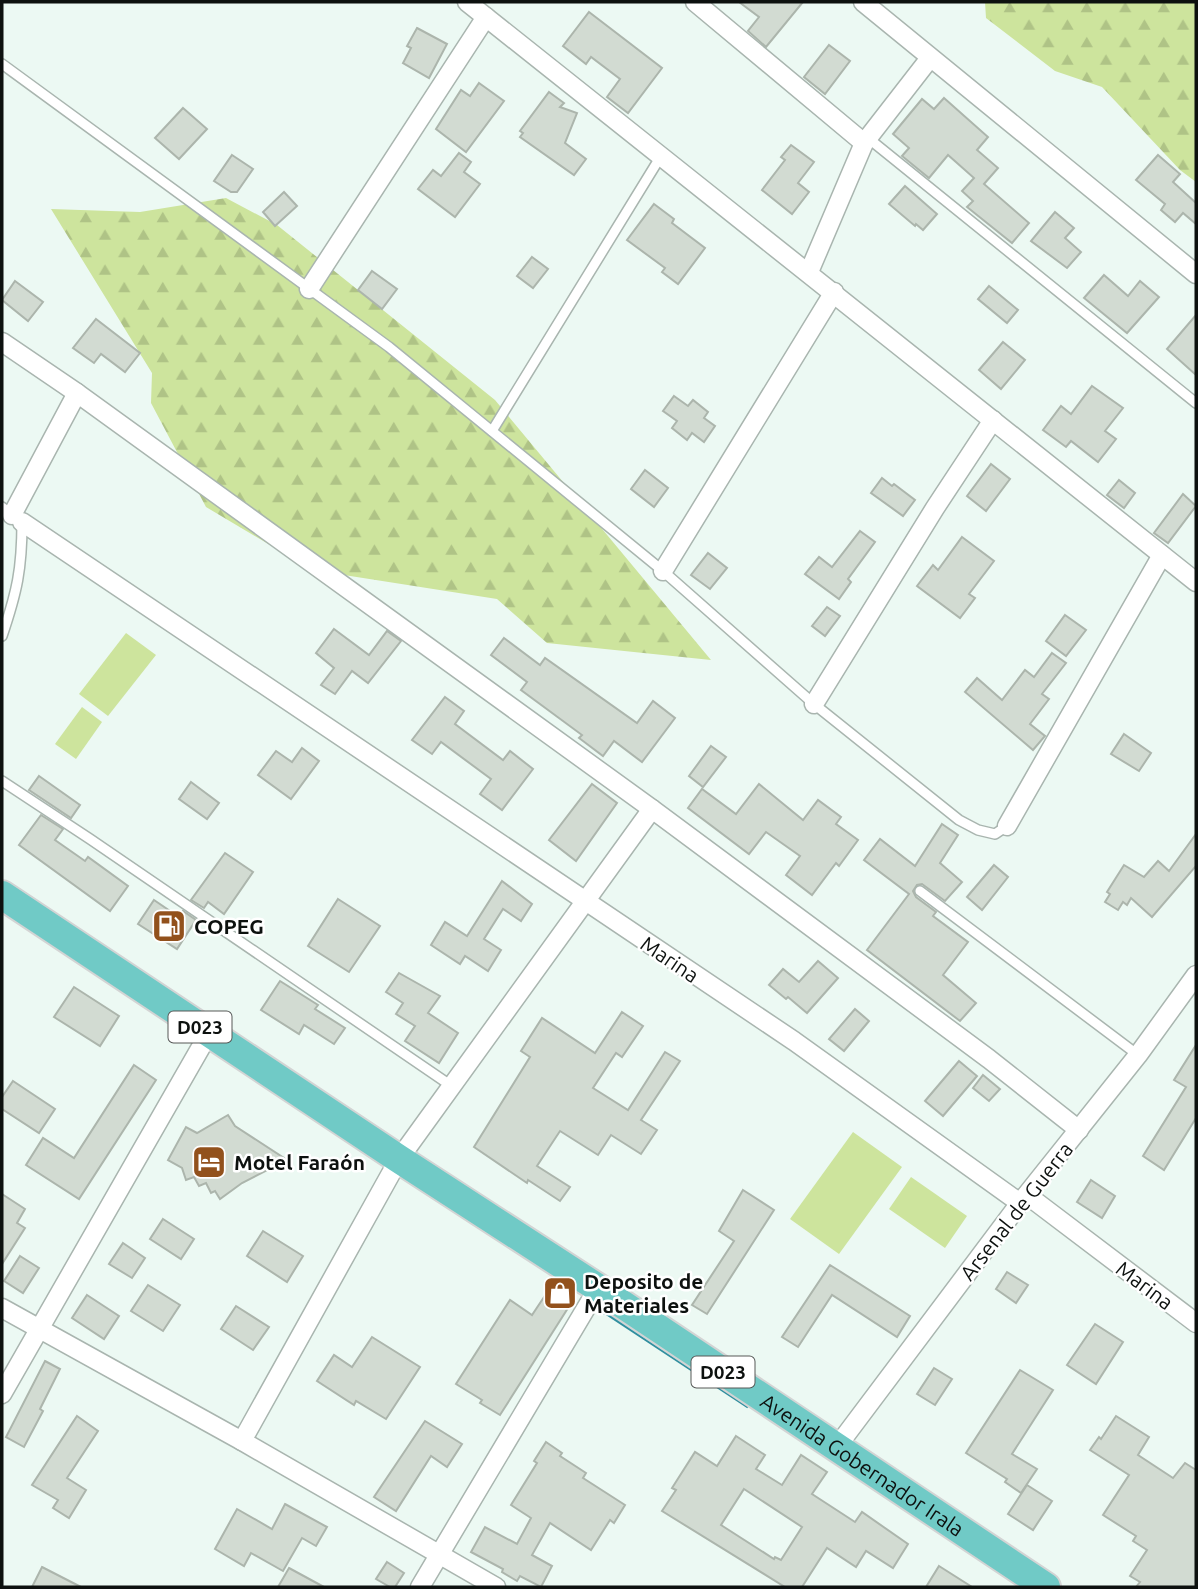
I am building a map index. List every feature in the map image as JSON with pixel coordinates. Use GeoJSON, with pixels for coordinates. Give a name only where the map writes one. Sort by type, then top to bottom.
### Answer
{"type":"FeatureCollection","features":[{"type":"Feature","properties":{"kind":"main road","name":"D023"},"geometry":{"type":"LineString","coordinates":[[2,895],[399,1159]]}},
{"type":"Feature","properties":{"kind":"main road","name":"Avenida Gobernador Irala"},"geometry":{"type":"LineString","coordinates":[[399,1159],[598,1288],[1046,1587]]}},
{"type":"Feature","properties":{"kind":"street"},"geometry":{"type":"LineString","coordinates":[[467,2],[1196,582]]}},
{"type":"Feature","properties":{"kind":"street"},"geometry":{"type":"LineString","coordinates":[[696,2],[866,140]]}},
{"type":"Feature","properties":{"kind":"street"},"geometry":{"type":"LineString","coordinates":[[863,2],[1196,274]]}},
{"type":"Feature","properties":{"kind":"street"},"geometry":{"type":"LineString","coordinates":[[309,289],[486,17]]}},
{"type":"Feature","properties":{"kind":"street"},"geometry":{"type":"LineString","coordinates":[[809,272],[866,140],[930,58]]}},
{"type":"Feature","properties":{"kind":"street"},"geometry":{"type":"LineString","coordinates":[[663,571],[834,292]]}},
{"type":"Feature","properties":{"kind":"street"},"geometry":{"type":"LineString","coordinates":[[2,342],[77,393],[652,809],[989,1059],[1079,1130]]}},
{"type":"Feature","properties":{"kind":"street"},"geometry":{"type":"LineString","coordinates":[[12,515],[77,393]]}},
{"type":"Feature","properties":{"kind":"street"},"geometry":{"type":"LineString","coordinates":[[814,704],[992,420]]}},
{"type":"Feature","properties":{"kind":"street","name":"Marina"},"geometry":{"type":"LineString","coordinates":[[12,515],[585,903],[794,1041],[1023,1199],[1196,1323]]}},
{"type":"Feature","properties":{"kind":"street"},"geometry":{"type":"LineString","coordinates":[[1007,826],[1162,555]]}},
{"type":"Feature","properties":{"kind":"street"},"geometry":{"type":"LineString","coordinates":[[242,1441],[399,1159],[652,809]]}},
{"type":"Feature","properties":{"kind":"street","name":"Arsenal de Guerra"},"geometry":{"type":"LineString","coordinates":[[836,1448],[1023,1199],[1195,980]]}},
{"type":"Feature","properties":{"kind":"street"},"geometry":{"type":"LineString","coordinates":[[2,1394],[209,1033]]}},
{"type":"Feature","properties":{"kind":"street"},"geometry":{"type":"LineString","coordinates":[[420,1587],[598,1288]]}},
{"type":"Feature","properties":{"kind":"street"},"geometry":{"type":"LineString","coordinates":[[2,1308],[242,1441],[496,1587]]}},
{"type":"Feature","properties":{"kind":"lane"},"geometry":{"type":"LineString","coordinates":[[2,64],[389,346],[663,571],[814,704],[959,820],[978,830],[995,834],[1007,826]]}},
{"type":"Feature","properties":{"kind":"lane"},"geometry":{"type":"LineString","coordinates":[[866,140],[1196,403]]}},
{"type":"Feature","properties":{"kind":"lane"},"geometry":{"type":"LineString","coordinates":[[492,431],[661,156]]}},
{"type":"Feature","properties":{"kind":"lane"},"geometry":{"type":"LineString","coordinates":[[2,636],[16,595],[22,564],[12,515]]}},
{"type":"Feature","properties":{"kind":"lane"},"geometry":{"type":"LineString","coordinates":[[2,781],[453,1087]]}},
{"type":"Feature","properties":{"kind":"lane"},"geometry":{"type":"LineString","coordinates":[[920,891],[1138,1055]]}},
{"type":"Feature","properties":{"kind":"green space"},"geometry":{"type":"Polygon","coordinates":[[[985,2],[1196,2],[1196,182],[1180,170],[1102,87],[1055,71],[986,18],[985,2]]]}},
{"type":"Feature","properties":{"kind":"green space"},"geometry":{"type":"Polygon","coordinates":[[[226,198],[277,225],[495,400],[711,660],[547,643],[497,599],[312,570],[206,507],[151,403],[152,373],[51,209],[140,212],[226,198]]]}},
{"type":"Feature","properties":{"kind":"green space"},"geometry":{"type":"Polygon","coordinates":[[[126,633],[156,655],[108,716],[79,694],[126,633]]]}},
{"type":"Feature","properties":{"kind":"green space"},"geometry":{"type":"Polygon","coordinates":[[[82,707],[102,722],[76,759],[55,744],[82,707]]]}},
{"type":"Feature","properties":{"kind":"green space"},"geometry":{"type":"Polygon","coordinates":[[[853,1132],[902,1167],[839,1254],[790,1219],[853,1132]]]}},
{"type":"Feature","properties":{"kind":"green space"},"geometry":{"type":"Polygon","coordinates":[[[911,1177],[967,1216],[945,1248],[889,1209],[911,1177]]]}},
{"type":"Feature","properties":{"kind":"water"},"geometry":{"type":"Polygon","coordinates":[[[605,1311],[750,1403],[747,1407],[606,1314],[599,1313],[605,1311]]]}},
{"type":"Feature","properties":{"kind":"building"},"geometry":{"type":"Polygon","coordinates":[[[739,2],[803,2],[766,47],[748,31],[759,17],[739,2]]]}},
{"type":"Feature","properties":{"kind":"building"},"geometry":{"type":"Polygon","coordinates":[[[589,12],[662,68],[628,113],[607,97],[620,79],[591,57],[586,64],[563,46],[589,12]]]}},
{"type":"Feature","properties":{"kind":"building"},"geometry":{"type":"Polygon","coordinates":[[[417,28],[447,44],[429,78],[403,63],[411,48],[407,46],[417,28]]]}},
{"type":"Feature","properties":{"kind":"building"},"geometry":{"type":"Polygon","coordinates":[[[829,45],[850,61],[825,94],[804,77],[829,45]]]}},
{"type":"Feature","properties":{"kind":"building"},"geometry":{"type":"Polygon","coordinates":[[[479,83],[504,101],[466,152],[436,129],[461,90],[470,96],[479,83]]]}},
{"type":"Feature","properties":{"kind":"building"},"geometry":{"type":"Polygon","coordinates":[[[549,92],[564,103],[560,107],[577,113],[565,143],[586,159],[574,175],[520,137],[523,133],[520,131],[549,92]]]}},
{"type":"Feature","properties":{"kind":"building"},"geometry":{"type":"Polygon","coordinates":[[[944,98],[988,137],[977,150],[998,168],[984,184],[1029,223],[1012,243],[967,207],[973,201],[962,191],[974,178],[948,155],[929,178],[902,156],[909,148],[893,134],[922,99],[934,109],[944,98]]]}},
{"type":"Feature","properties":{"kind":"building"},"geometry":{"type":"Polygon","coordinates":[[[183,108],[207,129],[179,159],[155,138],[183,108]]]}},
{"type":"Feature","properties":{"kind":"building"},"geometry":{"type":"Polygon","coordinates":[[[791,145],[814,162],[798,183],[809,192],[792,214],[762,190],[785,160],[781,157],[791,145]]]}},
{"type":"Feature","properties":{"kind":"building"},"geometry":{"type":"Polygon","coordinates":[[[459,153],[471,162],[464,172],[480,184],[455,217],[418,189],[433,170],[441,176],[459,153]]]}},
{"type":"Feature","properties":{"kind":"building"},"geometry":{"type":"Polygon","coordinates":[[[232,155],[253,169],[237,192],[231,192],[214,181],[232,155]]]}},
{"type":"Feature","properties":{"kind":"building"},"geometry":{"type":"Polygon","coordinates":[[[1158,155],[1180,174],[1173,182],[1196,203],[1196,224],[1183,213],[1175,222],[1161,210],[1165,204],[1136,180],[1158,155]]]}},
{"type":"Feature","properties":{"kind":"building"},"geometry":{"type":"Polygon","coordinates":[[[905,186],[937,214],[923,230],[889,204],[905,186]]]}},
{"type":"Feature","properties":{"kind":"building"},"geometry":{"type":"Polygon","coordinates":[[[284,192],[297,206],[275,226],[263,212],[284,192]]]}},
{"type":"Feature","properties":{"kind":"building"},"geometry":{"type":"Polygon","coordinates":[[[654,204],[674,219],[672,223],[705,248],[678,284],[662,272],[665,268],[627,240],[654,204]]]}},
{"type":"Feature","properties":{"kind":"building"},"geometry":{"type":"Polygon","coordinates":[[[1055,212],[1074,228],[1065,238],[1081,252],[1067,268],[1031,241],[1055,212]]]}},
{"type":"Feature","properties":{"kind":"building"},"geometry":{"type":"Polygon","coordinates":[[[532,257],[548,269],[533,288],[517,276],[532,257]]]}},
{"type":"Feature","properties":{"kind":"building"},"geometry":{"type":"Polygon","coordinates":[[[372,271],[397,289],[382,309],[358,290],[372,271]]]}},
{"type":"Feature","properties":{"kind":"building"},"geometry":{"type":"Polygon","coordinates":[[[1104,275],[1128,296],[1140,281],[1159,297],[1127,333],[1084,298],[1104,275]]]}},
{"type":"Feature","properties":{"kind":"building"},"geometry":{"type":"Polygon","coordinates":[[[15,281],[43,302],[28,321],[2,300],[15,281]]]}},
{"type":"Feature","properties":{"kind":"building"},"geometry":{"type":"Polygon","coordinates":[[[989,286],[1018,310],[1007,323],[978,299],[989,286]]]}},
{"type":"Feature","properties":{"kind":"building"},"geometry":{"type":"Polygon","coordinates":[[[1196,315],[1196,375],[1167,349],[1196,315]]]}},
{"type":"Feature","properties":{"kind":"building"},"geometry":{"type":"Polygon","coordinates":[[[96,319],[140,353],[125,372],[101,354],[94,363],[73,348],[96,319]]]}},
{"type":"Feature","properties":{"kind":"building"},"geometry":{"type":"Polygon","coordinates":[[[1003,342],[1025,360],[1001,389],[979,370],[1003,342]]]}},
{"type":"Feature","properties":{"kind":"building"},"geometry":{"type":"Polygon","coordinates":[[[1092,386],[1123,408],[1105,431],[1116,439],[1098,462],[1071,441],[1066,447],[1043,430],[1061,406],[1071,414],[1092,386]]]}},
{"type":"Feature","properties":{"kind":"building"},"geometry":{"type":"Polygon","coordinates":[[[674,396],[688,406],[693,400],[708,412],[704,418],[715,426],[704,442],[692,433],[687,440],[672,428],[677,421],[663,411],[674,396]]]}},
{"type":"Feature","properties":{"kind":"building"},"geometry":{"type":"Polygon","coordinates":[[[991,464],[1010,479],[986,511],[967,496],[991,464]]]}},
{"type":"Feature","properties":{"kind":"building"},"geometry":{"type":"Polygon","coordinates":[[[645,470],[668,488],[654,507],[631,489],[645,470]]]}},
{"type":"Feature","properties":{"kind":"building"},"geometry":{"type":"Polygon","coordinates":[[[882,478],[915,500],[903,516],[871,493],[882,478]]]}},
{"type":"Feature","properties":{"kind":"building"},"geometry":{"type":"Polygon","coordinates":[[[1119,480],[1135,493],[1124,508],[1107,495],[1119,480]]]}},
{"type":"Feature","properties":{"kind":"building"},"geometry":{"type":"Polygon","coordinates":[[[1183,494],[1196,506],[1168,543],[1154,533],[1183,494]]]}},
{"type":"Feature","properties":{"kind":"building"},"geometry":{"type":"Polygon","coordinates":[[[860,531],[875,542],[848,579],[851,582],[839,599],[805,574],[819,557],[832,567],[860,531]]]}},
{"type":"Feature","properties":{"kind":"building"},"geometry":{"type":"Polygon","coordinates":[[[962,537],[994,561],[969,594],[975,598],[960,618],[917,586],[933,565],[938,570],[962,537]]]}},
{"type":"Feature","properties":{"kind":"building"},"geometry":{"type":"Polygon","coordinates":[[[708,553],[727,568],[710,589],[691,575],[708,553]]]}},
{"type":"Feature","properties":{"kind":"building"},"geometry":{"type":"Polygon","coordinates":[[[827,607],[840,616],[825,636],[812,626],[827,607]]]}},
{"type":"Feature","properties":{"kind":"building"},"geometry":{"type":"Polygon","coordinates":[[[1065,615],[1086,630],[1066,656],[1046,641],[1065,615]]]}},
{"type":"Feature","properties":{"kind":"building"},"geometry":{"type":"Polygon","coordinates":[[[334,629],[369,655],[387,631],[401,641],[368,683],[352,671],[335,694],[321,685],[334,668],[316,653],[334,629]]]}},
{"type":"Feature","properties":{"kind":"building"},"geometry":{"type":"Polygon","coordinates":[[[504,638],[540,665],[545,658],[637,723],[653,701],[675,718],[642,762],[614,741],[603,756],[579,738],[582,735],[521,690],[527,682],[491,655],[504,638]]]}},
{"type":"Feature","properties":{"kind":"building"},"geometry":{"type":"Polygon","coordinates":[[[1052,653],[1066,663],[1042,694],[1049,699],[1030,724],[1045,736],[1033,750],[965,692],[977,678],[1002,700],[1025,670],[1034,677],[1052,653]]]}},
{"type":"Feature","properties":{"kind":"building"},"geometry":{"type":"Polygon","coordinates":[[[445,697],[464,711],[455,724],[503,760],[510,751],[533,769],[502,810],[480,794],[491,779],[441,742],[432,754],[412,740],[445,697]]]}},
{"type":"Feature","properties":{"kind":"building"},"geometry":{"type":"Polygon","coordinates":[[[1124,734],[1151,753],[1139,771],[1111,754],[1124,734]]]}},
{"type":"Feature","properties":{"kind":"building"},"geometry":{"type":"Polygon","coordinates":[[[711,746],[726,757],[703,787],[689,776],[711,746]]]}},
{"type":"Feature","properties":{"kind":"building"},"geometry":{"type":"Polygon","coordinates":[[[302,748],[319,761],[291,799],[258,775],[276,751],[292,762],[302,748]]]}},
{"type":"Feature","properties":{"kind":"building"},"geometry":{"type":"Polygon","coordinates":[[[39,776],[80,805],[71,818],[29,790],[39,776]]]}},
{"type":"Feature","properties":{"kind":"building"},"geometry":{"type":"Polygon","coordinates":[[[191,782],[219,803],[207,819],[179,799],[191,782]]]}},
{"type":"Feature","properties":{"kind":"building"},"geometry":{"type":"Polygon","coordinates":[[[592,784],[617,803],[576,861],[549,840],[592,784]]]}},
{"type":"Feature","properties":{"kind":"building"},"geometry":{"type":"Polygon","coordinates":[[[759,784],[803,820],[818,800],[841,817],[836,824],[858,840],[839,866],[836,863],[812,895],[786,875],[800,856],[766,832],[749,854],[688,808],[702,789],[736,814],[759,784]]]}},
{"type":"Feature","properties":{"kind":"building"},"geometry":{"type":"Polygon","coordinates":[[[41,815],[63,829],[55,840],[85,861],[88,857],[128,886],[110,911],[19,845],[41,815]]]}},
{"type":"Feature","properties":{"kind":"building"},"geometry":{"type":"Polygon","coordinates":[[[942,824],[958,835],[940,863],[962,882],[945,901],[922,884],[917,885],[913,891],[916,897],[936,912],[933,916],[968,942],[943,975],[976,1003],[960,1021],[867,950],[909,894],[864,860],[880,839],[915,866],[942,824]]]}},
{"type":"Feature","properties":{"kind":"building"},"geometry":{"type":"Polygon","coordinates":[[[1196,834],[1196,866],[1152,917],[1131,898],[1127,905],[1123,902],[1118,910],[1105,902],[1110,894],[1107,892],[1124,865],[1144,877],[1158,861],[1169,871],[1196,834]]]}},
{"type":"Feature","properties":{"kind":"building"},"geometry":{"type":"Polygon","coordinates":[[[225,853],[253,872],[224,914],[208,902],[204,908],[191,900],[225,853]]]}},
{"type":"Feature","properties":{"kind":"building"},"geometry":{"type":"Polygon","coordinates":[[[994,865],[1008,877],[982,910],[967,897],[994,865]]]}},
{"type":"Feature","properties":{"kind":"building"},"geometry":{"type":"Polygon","coordinates":[[[502,881],[532,904],[521,921],[503,909],[484,939],[501,950],[488,971],[465,956],[460,964],[431,945],[445,922],[467,936],[502,881]]]}},
{"type":"Feature","properties":{"kind":"building"},"geometry":{"type":"Polygon","coordinates":[[[338,899],[380,926],[349,972],[308,946],[338,899]]]}},
{"type":"Feature","properties":{"kind":"building"},"geometry":{"type":"Polygon","coordinates":[[[154,900],[179,917],[183,911],[196,920],[177,949],[138,924],[154,900]]]}},
{"type":"Feature","properties":{"kind":"building"},"geometry":{"type":"Polygon","coordinates":[[[818,961],[838,978],[807,1013],[769,985],[783,969],[799,982],[818,961]]]}},
{"type":"Feature","properties":{"kind":"building"},"geometry":{"type":"Polygon","coordinates":[[[399,973],[440,996],[428,1013],[458,1033],[439,1063],[405,1041],[415,1026],[396,1014],[403,1003],[386,992],[399,973]]]}},
{"type":"Feature","properties":{"kind":"building"},"geometry":{"type":"Polygon","coordinates":[[[280,981],[318,1005],[315,1009],[345,1028],[334,1044],[304,1025],[299,1034],[261,1010],[280,981]]]}},
{"type":"Feature","properties":{"kind":"building"},"geometry":{"type":"Polygon","coordinates":[[[74,987],[119,1016],[100,1046],[54,1017],[74,987]]]}},
{"type":"Feature","properties":{"kind":"building"},"geometry":{"type":"Polygon","coordinates":[[[855,1009],[869,1021],[844,1051],[829,1039],[855,1009]]]}},
{"type":"Feature","properties":{"kind":"building"},"geometry":{"type":"Polygon","coordinates":[[[622,1012],[643,1026],[622,1057],[616,1053],[593,1088],[628,1110],[665,1052],[680,1061],[641,1120],[657,1130],[641,1154],[611,1135],[598,1155],[560,1131],[537,1166],[570,1187],[560,1201],[528,1180],[527,1183],[474,1147],[530,1057],[521,1051],[542,1018],[595,1053],[622,1012]]]}},
{"type":"Feature","properties":{"kind":"building"},"geometry":{"type":"Polygon","coordinates":[[[1196,1045],[1196,1118],[1164,1170],[1143,1156],[1186,1087],[1174,1080],[1196,1045]]]}},
{"type":"Feature","properties":{"kind":"building"},"geometry":{"type":"Polygon","coordinates":[[[959,1061],[977,1076],[943,1116],[925,1101],[959,1061]]]}},
{"type":"Feature","properties":{"kind":"building"},"geometry":{"type":"Polygon","coordinates":[[[134,1065],[156,1080],[79,1199],[26,1165],[43,1138],[74,1158],[134,1065]]]}},
{"type":"Feature","properties":{"kind":"building"},"geometry":{"type":"Polygon","coordinates":[[[983,1075],[1000,1089],[989,1101],[973,1088],[983,1075]]]}},
{"type":"Feature","properties":{"kind":"building"},"geometry":{"type":"Polygon","coordinates":[[[13,1081],[55,1109],[39,1133],[2,1109],[2,1097],[13,1081]]]}},
{"type":"Feature","properties":{"kind":"building"},"geometry":{"type":"Polygon","coordinates":[[[228,1115],[235,1126],[287,1160],[242,1183],[220,1199],[215,1191],[211,1193],[206,1183],[199,1186],[194,1177],[186,1180],[182,1168],[168,1160],[186,1127],[197,1133],[228,1115]]]}},
{"type":"Feature","properties":{"kind":"building"},"geometry":{"type":"Polygon","coordinates":[[[1091,1180],[1115,1196],[1102,1218],[1077,1202],[1091,1180]]]}},
{"type":"Feature","properties":{"kind":"building"},"geometry":{"type":"Polygon","coordinates":[[[743,1190],[774,1210],[707,1314],[692,1305],[734,1241],[719,1231],[743,1190]]]}},
{"type":"Feature","properties":{"kind":"building"},"geometry":{"type":"Polygon","coordinates":[[[2,1194],[25,1209],[17,1223],[25,1228],[2,1264],[2,1194]]]}},
{"type":"Feature","properties":{"kind":"building"},"geometry":{"type":"Polygon","coordinates":[[[163,1219],[194,1239],[181,1259],[150,1239],[163,1219]]]}},
{"type":"Feature","properties":{"kind":"building"},"geometry":{"type":"Polygon","coordinates":[[[263,1231],[303,1256],[287,1282],[247,1256],[263,1231]]]}},
{"type":"Feature","properties":{"kind":"building"},"geometry":{"type":"Polygon","coordinates":[[[123,1243],[145,1258],[132,1278],[109,1264],[123,1243]]]}},
{"type":"Feature","properties":{"kind":"building"},"geometry":{"type":"Polygon","coordinates":[[[20,1256],[39,1268],[23,1293],[4,1281],[20,1256]]]}},
{"type":"Feature","properties":{"kind":"building"},"geometry":{"type":"Polygon","coordinates":[[[830,1265],[910,1316],[897,1337],[832,1295],[798,1347],[782,1337],[830,1265]]]}},
{"type":"Feature","properties":{"kind":"building"},"geometry":{"type":"Polygon","coordinates":[[[1007,1272],[1028,1285],[1016,1303],[996,1289],[1007,1272]]]}},
{"type":"Feature","properties":{"kind":"building"},"geometry":{"type":"Polygon","coordinates":[[[148,1285],[180,1305],[163,1331],[131,1311],[148,1285]]]}},
{"type":"Feature","properties":{"kind":"building"},"geometry":{"type":"Polygon","coordinates":[[[546,1294],[568,1308],[500,1415],[456,1384],[510,1300],[532,1315],[546,1294]]]}},
{"type":"Feature","properties":{"kind":"building"},"geometry":{"type":"Polygon","coordinates":[[[87,1295],[119,1316],[104,1339],[72,1318],[87,1295]]]}},
{"type":"Feature","properties":{"kind":"building"},"geometry":{"type":"Polygon","coordinates":[[[236,1306],[269,1327],[253,1350],[221,1329],[236,1306]]]}},
{"type":"Feature","properties":{"kind":"building"},"geometry":{"type":"Polygon","coordinates":[[[1095,1324],[1123,1342],[1096,1384],[1067,1365],[1095,1324]]]}},
{"type":"Feature","properties":{"kind":"building"},"geometry":{"type":"Polygon","coordinates":[[[372,1337],[420,1367],[386,1419],[356,1401],[354,1405],[317,1381],[334,1355],[352,1367],[372,1337]]]}},
{"type":"Feature","properties":{"kind":"building"},"geometry":{"type":"Polygon","coordinates":[[[45,1361],[60,1369],[40,1409],[43,1411],[24,1447],[6,1437],[45,1361]]]}},
{"type":"Feature","properties":{"kind":"building"},"geometry":{"type":"Polygon","coordinates":[[[934,1368],[952,1379],[935,1405],[917,1394],[934,1368]]]}},
{"type":"Feature","properties":{"kind":"building"},"geometry":{"type":"Polygon","coordinates":[[[1020,1370],[1053,1390],[1012,1454],[1037,1469],[1021,1493],[1005,1482],[1007,1479],[966,1453],[1020,1370]]]}},
{"type":"Feature","properties":{"kind":"building"},"geometry":{"type":"Polygon","coordinates":[[[77,1416],[98,1431],[67,1478],[86,1490],[69,1518],[53,1508],[58,1500],[32,1485],[77,1416]]]}},
{"type":"Feature","properties":{"kind":"building"},"geometry":{"type":"Polygon","coordinates":[[[1116,1416],[1149,1437],[1138,1455],[1173,1478],[1185,1463],[1196,1470],[1196,1587],[1136,1587],[1140,1582],[1130,1576],[1147,1550],[1133,1541],[1136,1536],[1103,1515],[1129,1475],[1090,1450],[1116,1416]]]}},
{"type":"Feature","properties":{"kind":"building"},"geometry":{"type":"Polygon","coordinates":[[[425,1421],[462,1444],[447,1467],[431,1456],[396,1511],[374,1497],[425,1421]]]}},
{"type":"Feature","properties":{"kind":"building"},"geometry":{"type":"Polygon","coordinates":[[[736,1436],[765,1455],[756,1469],[782,1485],[801,1455],[827,1472],[812,1494],[855,1522],[862,1512],[908,1544],[893,1568],[866,1551],[856,1567],[827,1548],[802,1587],[785,1587],[662,1511],[676,1490],[672,1488],[695,1452],[717,1466],[736,1436]],[[744,1489],[721,1525],[774,1559],[775,1557],[781,1560],[802,1527],[744,1489]]]}},
{"type":"Feature","properties":{"kind":"building"},"geometry":{"type":"Polygon","coordinates":[[[546,1442],[562,1453],[560,1456],[586,1473],[583,1478],[625,1505],[614,1523],[610,1520],[591,1550],[550,1523],[532,1555],[552,1566],[541,1587],[520,1576],[517,1581],[502,1572],[503,1569],[471,1552],[485,1527],[517,1544],[531,1518],[511,1505],[537,1463],[534,1461],[546,1442]]]}},
{"type":"Feature","properties":{"kind":"building"},"geometry":{"type":"Polygon","coordinates":[[[1027,1485],[1052,1501],[1033,1530],[1008,1514],[1027,1485]]]}},
{"type":"Feature","properties":{"kind":"building"},"geometry":{"type":"Polygon","coordinates":[[[285,1504],[327,1527],[316,1546],[302,1538],[283,1571],[251,1553],[244,1566],[215,1549],[237,1509],[272,1529],[285,1504]]]}},
{"type":"Feature","properties":{"kind":"building"},"geometry":{"type":"Polygon","coordinates":[[[387,1562],[404,1573],[395,1587],[376,1579],[387,1562]]]}},
{"type":"Feature","properties":{"kind":"building"},"geometry":{"type":"Polygon","coordinates":[[[939,1566],[972,1587],[926,1587],[939,1566]]]}},
{"type":"Feature","properties":{"kind":"building"},"geometry":{"type":"Polygon","coordinates":[[[42,1567],[81,1587],[32,1587],[42,1567]]]}},
{"type":"Feature","properties":{"kind":"building"},"geometry":{"type":"Polygon","coordinates":[[[289,1568],[324,1587],[278,1587],[289,1568]]]}},
{"type":"Feature","properties":{"kind":"place","name":"COPEG"},"geometry":{"type":"Point","coordinates":[169,926]}},
{"type":"Feature","properties":{"kind":"place","name":"Motel Faraón"},"geometry":{"type":"Point","coordinates":[209,1162]}},
{"type":"Feature","properties":{"kind":"place","name":"Deposito de Materiales"},"geometry":{"type":"Point","coordinates":[560,1293]}}]}
